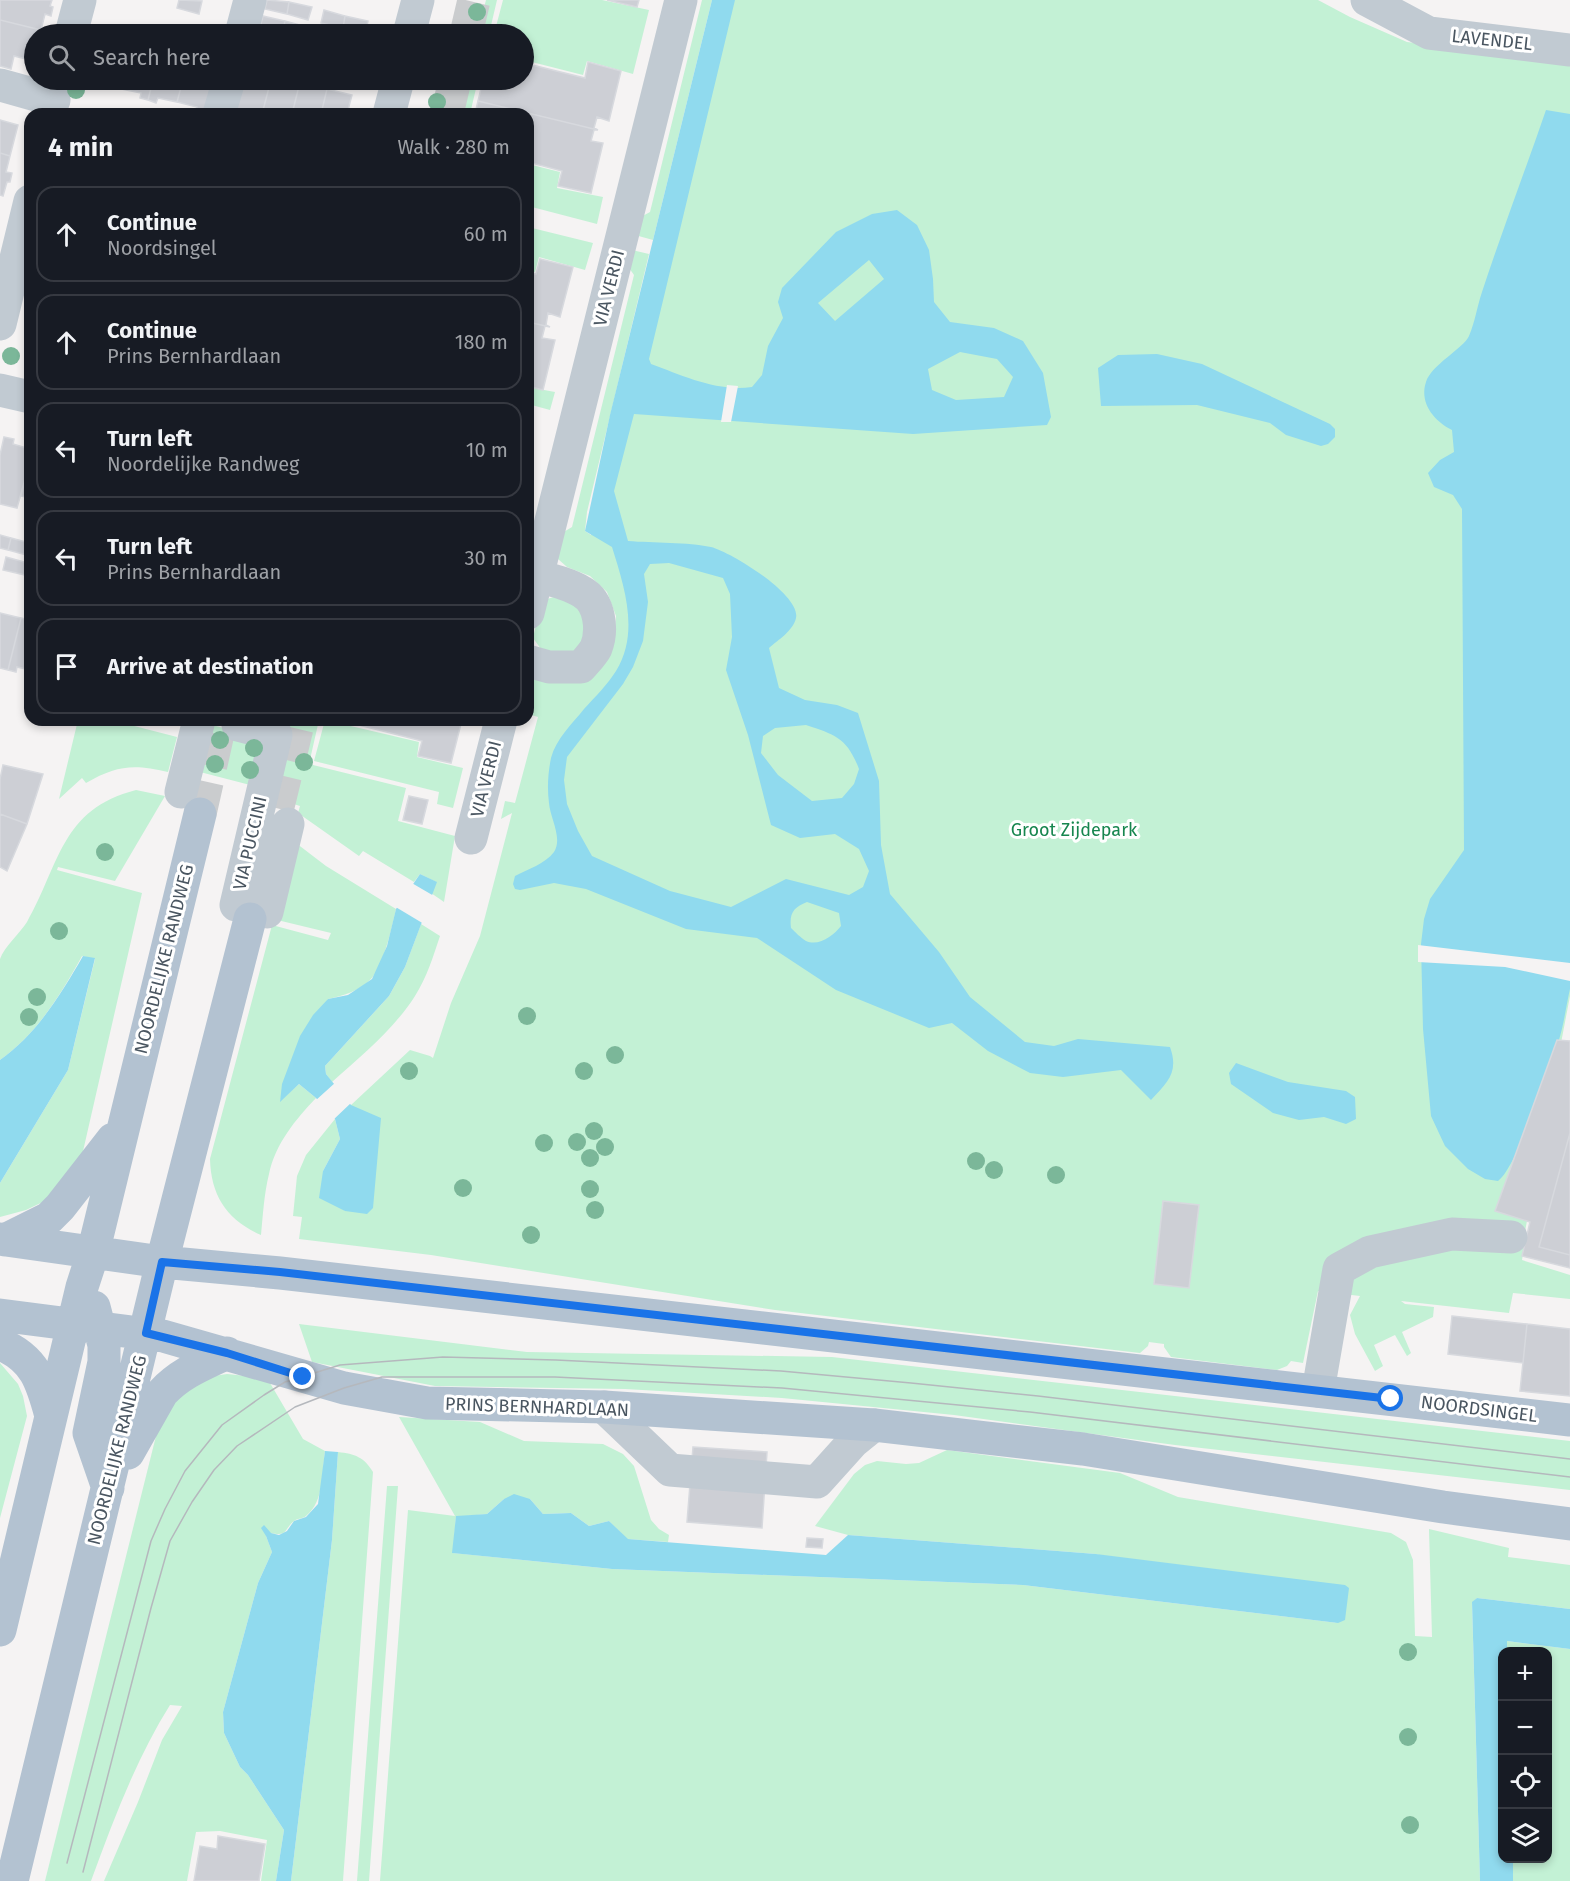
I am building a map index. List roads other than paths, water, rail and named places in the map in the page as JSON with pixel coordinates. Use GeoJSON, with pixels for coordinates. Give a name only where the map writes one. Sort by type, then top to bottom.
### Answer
{"type":"FeatureCollection","features":[{"type":"Feature","properties":{"kind":"main road","name":"NOORDELIJKE RANDWEG"},"geometry":{"type":"LineString","coordinates":[[0,1630],[51,1416],[87,1325],[82,1287],[93,1253],[122,1128],[190,803]]}},
{"type":"Feature","properties":{"kind":"main road","name":"NOORDELIJKE RANDWEG"},"geometry":{"type":"LineString","coordinates":[[12,1879],[162,1262],[250,919]]}},
{"type":"Feature","properties":{"kind":"main road"},"geometry":{"type":"LineString","coordinates":[[7,1240],[49,1218],[122,1128]]}},
{"type":"Feature","properties":{"kind":"main road"},"geometry":{"type":"LineString","coordinates":[[7,1240],[162,1262]]}},
{"type":"Feature","properties":{"kind":"main road"},"geometry":{"type":"LineString","coordinates":[[7,1240],[39,1250],[58,1261],[82,1287]]}},
{"type":"Feature","properties":{"kind":"main road","name":"NOORDSINGEL"},"geometry":{"type":"LineString","coordinates":[[162,1262],[280,1272],[1570,1420]]}},
{"type":"Feature","properties":{"kind":"main road","name":"PRINS BERNHARDLAAN"},"geometry":{"type":"LineString","coordinates":[[0,1315],[146,1333],[227,1353],[344,1388],[427,1403],[604,1407],[874,1425],[1083,1449],[1434,1506],[1570,1524]]}},
{"type":"Feature","properties":{"kind":"main road"},"geometry":{"type":"LineString","coordinates":[[87,1325],[104,1345],[104,1362],[89,1433],[108,1488]]}},
{"type":"Feature","properties":{"kind":"main road"},"geometry":{"type":"LineString","coordinates":[[0,1344],[20,1353],[37,1373],[45,1390],[51,1416]]}},
{"type":"Feature","properties":{"kind":"main road"},"geometry":{"type":"LineString","coordinates":[[108,1488],[162,1393],[181,1376],[227,1353]]}},
{"type":"Feature","properties":{"kind":"street"},"geometry":{"type":"LineString","coordinates":[[74,24],[80,0]]}},
{"type":"Feature","properties":{"kind":"street"},"geometry":{"type":"LineString","coordinates":[[244,24],[250,0]]}},
{"type":"Feature","properties":{"kind":"street"},"geometry":{"type":"LineString","coordinates":[[412,24],[418,0]]}},
{"type":"Feature","properties":{"kind":"street","name":"VIA VERDI"},"geometry":{"type":"LineString","coordinates":[[534,588],[681,0]]}},
{"type":"Feature","properties":{"kind":"street","name":"LAVENDEL"},"geometry":{"type":"LineString","coordinates":[[1367,0],[1410,13],[1429,33],[1570,50]]}},
{"type":"Feature","properties":{"kind":"street"},"geometry":{"type":"LineString","coordinates":[[0,85],[55,98]]}},
{"type":"Feature","properties":{"kind":"street"},"geometry":{"type":"LineString","coordinates":[[221,108],[226,90]]}},
{"type":"Feature","properties":{"kind":"street"},"geometry":{"type":"LineString","coordinates":[[391,108],[395,90]]}},
{"type":"Feature","properties":{"kind":"street"},"geometry":{"type":"LineString","coordinates":[[0,324],[24,226]]}},
{"type":"Feature","properties":{"kind":"street"},"geometry":{"type":"LineString","coordinates":[[0,390],[24,396]]}},
{"type":"Feature","properties":{"kind":"street"},"geometry":{"type":"LineString","coordinates":[[534,663],[549,667],[581,667],[596,648],[599,618],[592,600],[582,591],[537,576]]}},
{"type":"Feature","properties":{"kind":"street"},"geometry":{"type":"LineString","coordinates":[[190,803],[199,726]]}},
{"type":"Feature","properties":{"kind":"street","name":"VIA PUCCINI"},"geometry":{"type":"LineString","coordinates":[[245,726],[276,735],[236,905],[267,912],[288,824]]}},
{"type":"Feature","properties":{"kind":"street","name":"VIA VERDI"},"geometry":{"type":"LineString","coordinates":[[471,838],[499,726]]}},
{"type":"Feature","properties":{"kind":"street"},"geometry":{"type":"LineString","coordinates":[[1318,1391],[1339,1269],[1370,1252],[1452,1234],[1510,1237]]}},
{"type":"Feature","properties":{"kind":"street"},"geometry":{"type":"LineString","coordinates":[[604,1407],[670,1470],[817,1482],[853,1442],[874,1425]]}},
{"type":"Feature","properties":{"kind":"water"},"geometry":{"type":"Polygon","coordinates":[[[712,0],[735,0],[649,359],[651,364],[713,385],[752,387],[762,375],[768,346],[783,318],[778,302],[782,288],[836,232],[872,214],[897,210],[917,225],[929,250],[934,302],[950,322],[994,328],[1023,341],[1043,373],[1051,417],[1047,425],[913,434],[634,414],[614,491],[628,541],[681,543],[711,547],[748,566],[788,598],[795,609],[796,618],[785,635],[769,648],[779,688],[805,700],[837,705],[858,713],[879,781],[881,845],[890,894],[939,952],[970,997],[1025,1042],[1054,1046],[1078,1039],[1170,1047],[1173,1063],[1170,1076],[1151,1100],[1121,1070],[1063,1077],[1030,1073],[988,1051],[952,1023],[929,1028],[836,990],[757,938],[686,929],[586,889],[554,883],[515,889],[513,884],[515,876],[546,860],[554,852],[556,846],[557,834],[548,792],[553,751],[565,732],[613,676],[623,656],[627,641],[628,609],[612,547],[585,531],[610,415],[712,0]],[[869,260],[818,303],[835,321],[884,279],[869,260]],[[960,352],[928,369],[932,390],[956,400],[1004,397],[1013,377],[997,359],[960,352]],[[669,563],[650,564],[644,574],[648,602],[643,641],[633,667],[623,684],[567,757],[564,780],[567,804],[592,856],[670,891],[731,907],[786,879],[849,895],[863,887],[869,871],[859,849],[835,834],[800,838],[771,825],[748,735],[726,670],[732,637],[730,594],[723,578],[669,563]],[[806,725],[775,728],[763,736],[761,753],[778,775],[812,801],[842,798],[854,784],[859,769],[855,759],[845,744],[833,735],[806,725]],[[807,902],[793,911],[791,928],[806,941],[821,941],[841,926],[839,913],[807,902]]]}},
{"type":"Feature","properties":{"kind":"water"},"geometry":{"type":"Polygon","coordinates":[[[1546,110],[1570,114],[1570,989],[1560,1036],[1540,1094],[1514,1158],[1498,1181],[1485,1179],[1468,1169],[1445,1146],[1431,1116],[1423,1029],[1421,944],[1424,919],[1430,899],[1464,850],[1462,509],[1453,495],[1434,487],[1428,473],[1440,460],[1454,452],[1452,430],[1434,416],[1426,404],[1424,390],[1434,369],[1469,336],[1480,298],[1546,110]]]}},
{"type":"Feature","properties":{"kind":"water"},"geometry":{"type":"Polygon","coordinates":[[[1157,354],[1202,364],[1330,424],[1335,429],[1335,437],[1328,444],[1321,446],[1286,435],[1270,423],[1197,405],[1101,406],[1098,368],[1118,355],[1157,354]]]}},
{"type":"Feature","properties":{"kind":"water"},"geometry":{"type":"Polygon","coordinates":[[[420,874],[437,882],[405,967],[389,996],[325,1066],[326,1074],[351,1105],[381,1118],[373,1208],[367,1214],[345,1211],[319,1198],[323,1171],[340,1139],[335,1119],[316,1098],[299,1084],[280,1102],[282,1084],[300,1036],[313,1015],[328,999],[348,995],[372,979],[387,946],[396,909],[420,874]]]}},
{"type":"Feature","properties":{"kind":"water"},"geometry":{"type":"Polygon","coordinates":[[[83,956],[95,958],[68,1070],[0,1183],[0,1060],[37,1026],[57,999],[83,956]]]}},
{"type":"Feature","properties":{"kind":"water"},"geometry":{"type":"Polygon","coordinates":[[[1236,1063],[1288,1082],[1346,1091],[1355,1097],[1356,1119],[1346,1124],[1324,1117],[1299,1120],[1273,1113],[1231,1084],[1229,1073],[1236,1063]]]}},
{"type":"Feature","properties":{"kind":"water"},"geometry":{"type":"Polygon","coordinates":[[[325,1451],[338,1452],[332,1540],[291,1881],[276,1881],[284,1830],[248,1775],[240,1767],[224,1733],[223,1712],[258,1583],[272,1552],[261,1528],[264,1525],[271,1533],[279,1535],[287,1531],[294,1521],[306,1517],[318,1504],[325,1451]]]}},
{"type":"Feature","properties":{"kind":"water"},"geometry":{"type":"Polygon","coordinates":[[[514,1494],[530,1499],[543,1514],[571,1513],[589,1526],[609,1521],[628,1539],[826,1555],[848,1535],[1096,1554],[1345,1585],[1349,1588],[1345,1620],[1338,1623],[1023,1585],[612,1569],[452,1553],[456,1516],[487,1514],[504,1499],[514,1494]]]}},
{"type":"Feature","properties":{"kind":"water"},"geometry":{"type":"Polygon","coordinates":[[[1477,1598],[1570,1609],[1570,1649],[1507,1641],[1507,1647],[1498,1647],[1498,1863],[1513,1863],[1513,1881],[1480,1881],[1472,1602],[1477,1598]]]}},
{"type":"Feature","properties":{"kind":"tunnel"},"geometry":{"type":"LineString","coordinates":[[468,24],[474,0]]}},
{"type":"Feature","properties":{"kind":"tunnel"},"geometry":{"type":"LineString","coordinates":[[448,108],[453,90]]}},
{"type":"Feature","properties":{"kind":"tunnel"},"geometry":{"type":"LineString","coordinates":[[200,814],[220,726]]}},
{"type":"Feature","properties":{"kind":"tunnel"},"geometry":{"type":"LineString","coordinates":[[266,856],[298,726]]}},
{"type":"Feature","properties":{"kind":"tram line"},"geometry":{"type":"LineString","coordinates":[[67,1863],[151,1541],[185,1471],[222,1425],[264,1395],[285,1382],[340,1365],[443,1357],[781,1371],[1038,1396],[1570,1459]]}},
{"type":"Feature","properties":{"kind":"tram line"},"geometry":{"type":"LineString","coordinates":[[83,1872],[170,1541],[192,1502],[214,1470],[237,1446],[295,1407],[344,1388],[382,1377],[555,1377],[782,1388],[1030,1412],[1570,1477]]}},
{"type":"Feature","properties":{"kind":"park label","name":"Groot Zijdepark"},"geometry":{"type":"Point","coordinates":[1074,830]}}]}
